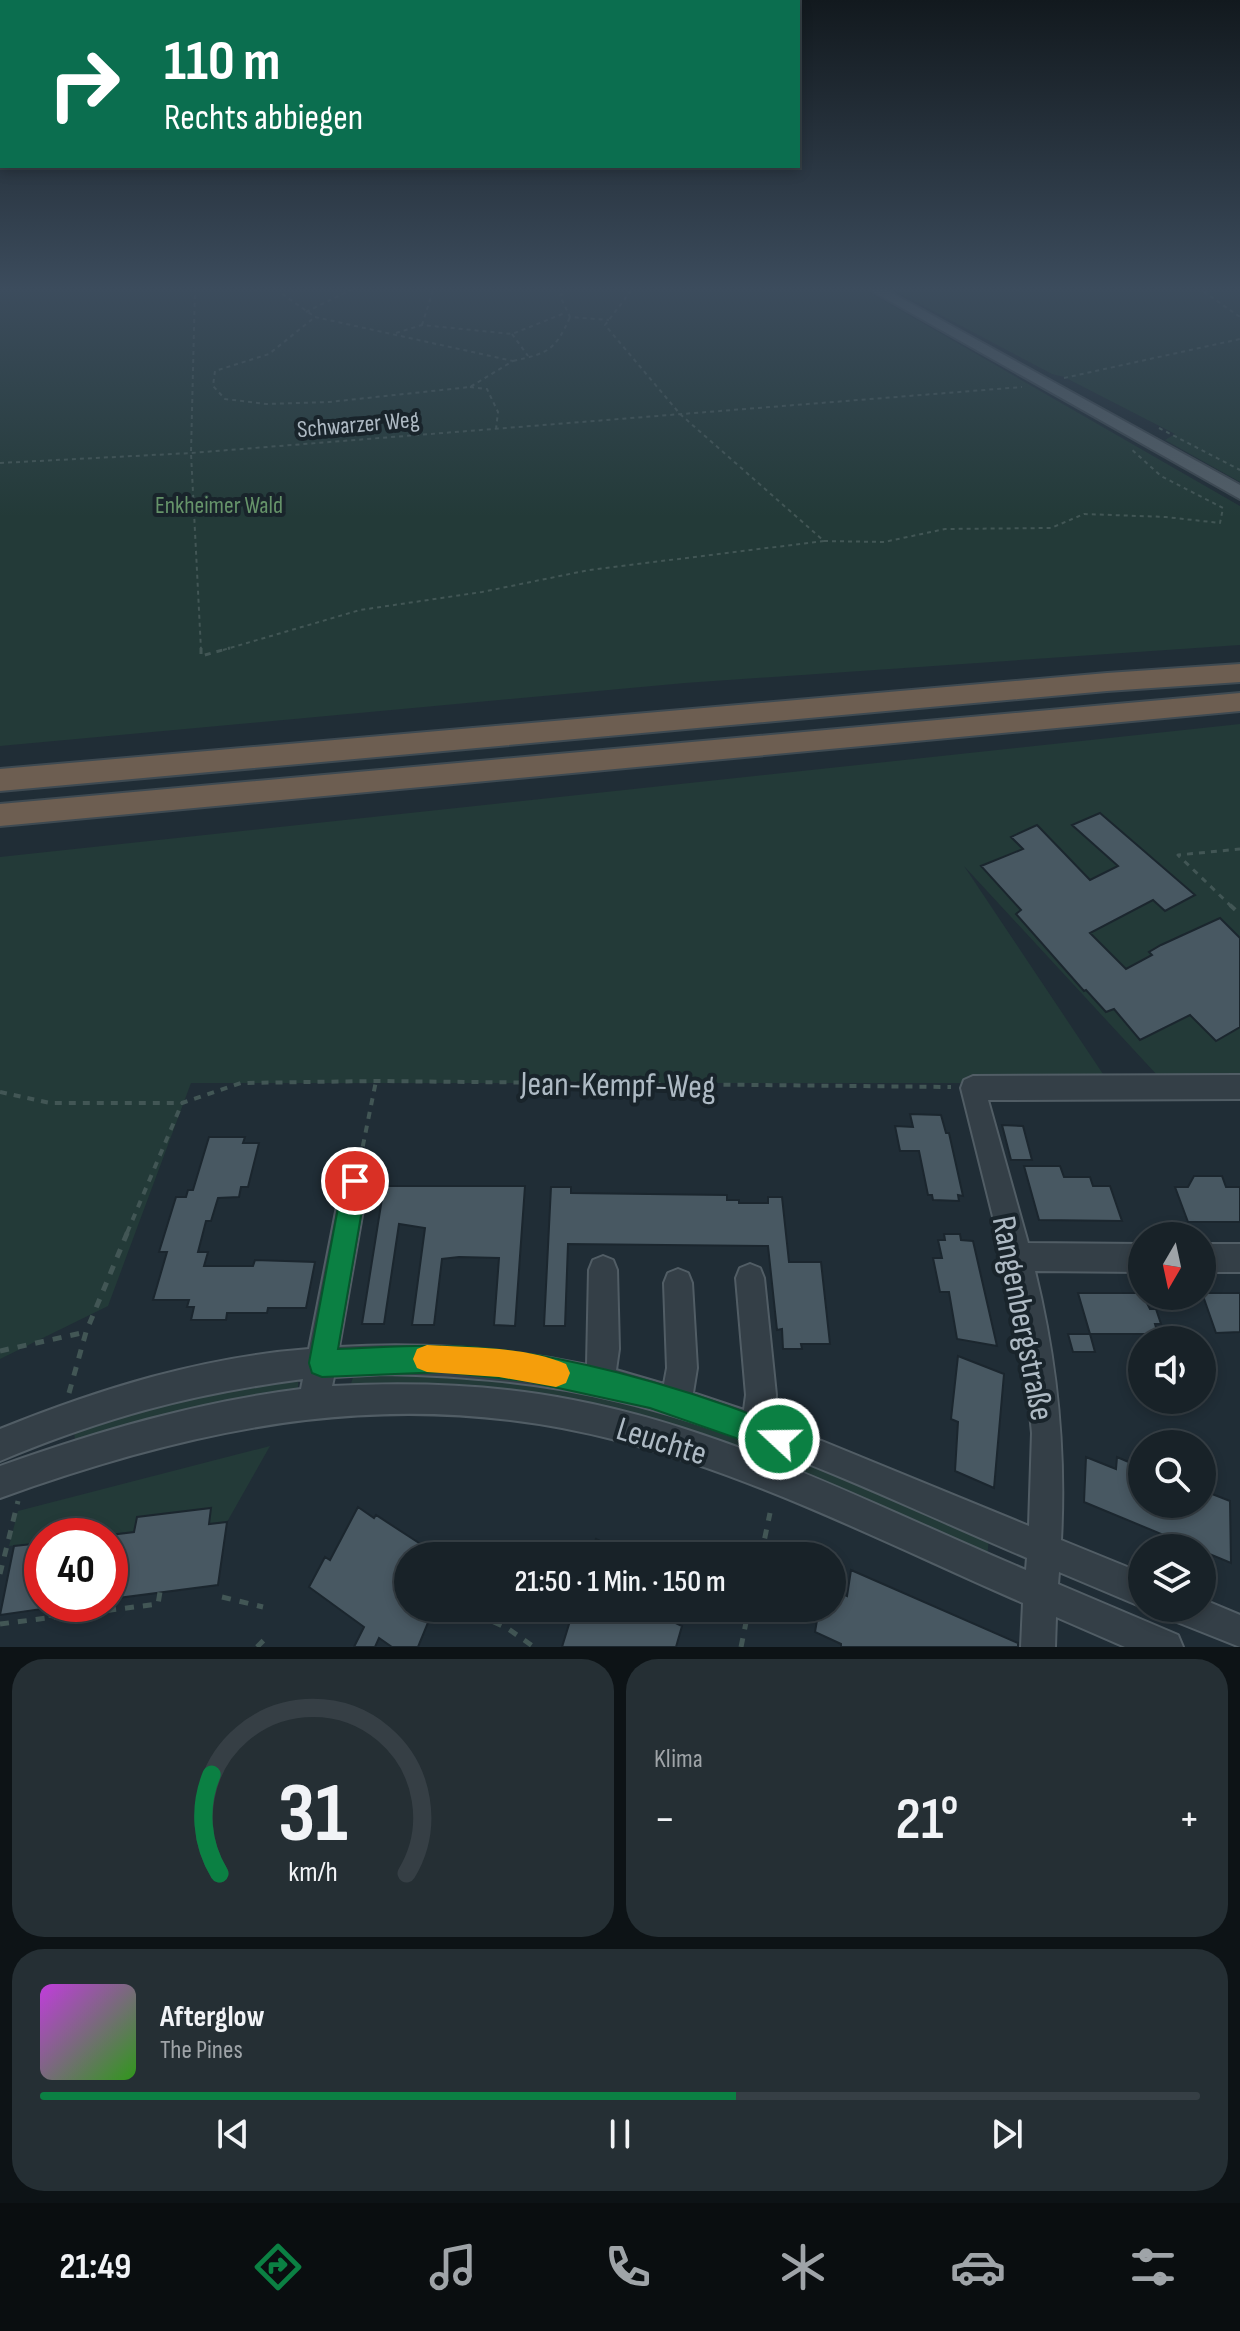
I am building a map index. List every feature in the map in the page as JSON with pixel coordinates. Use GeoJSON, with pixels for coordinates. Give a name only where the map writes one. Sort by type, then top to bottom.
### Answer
{"type":"FeatureCollection","features":[{"type":"Feature","properties":{"kind":"highway"},"geometry":{"type":"LineString","coordinates":[[0,780],[1044,687],[1240,673]]}},
{"type":"Feature","properties":{"kind":"highway"},"geometry":{"type":"LineString","coordinates":[[0,815],[1240,702]]}},
{"type":"Feature","properties":{"kind":"main road"},"geometry":{"type":"LineString","coordinates":[[1010,364],[1240,493]]}},
{"type":"Feature","properties":{"kind":"street"},"geometry":{"type":"LineString","coordinates":[[973,1088],[1240,1087]]}},
{"type":"Feature","properties":{"kind":"street","name":"Rangenbergstraße"},"geometry":{"type":"LineString","coordinates":[[973,1088],[1015,1257],[1045,1406],[1047,1464],[1038,1647]]}},
{"type":"Feature","properties":{"kind":"street"},"geometry":{"type":"LineString","coordinates":[[314,1402],[355,1181]]}},
{"type":"Feature","properties":{"kind":"street"},"geometry":{"type":"LineString","coordinates":[[1015,1257],[1128,1258]]}},
{"type":"Feature","properties":{"kind":"street"},"geometry":{"type":"LineString","coordinates":[[1216,1258],[1240,1258]]}},
{"type":"Feature","properties":{"kind":"street"},"geometry":{"type":"LineString","coordinates":[[599,1381],[604,1349],[603,1270]]}},
{"type":"Feature","properties":{"kind":"street"},"geometry":{"type":"LineString","coordinates":[[750,1278],[761,1395],[756,1430]]}},
{"type":"Feature","properties":{"kind":"street"},"geometry":{"type":"LineString","coordinates":[[676,1402],[682,1368],[678,1283]]}},
{"type":"Feature","properties":{"kind":"street","name":"Leuchte"},"geometry":{"type":"LineString","coordinates":[[0,1445],[61,1421],[253,1370],[322,1363],[444,1359],[512,1366],[599,1381],[676,1402],[756,1430],[1128,1584]]}},
{"type":"Feature","properties":{"kind":"street","name":"Leuchte"},"geometry":{"type":"LineString","coordinates":[[9,1492],[122,1439],[274,1406],[369,1398],[466,1400],[528,1406],[590,1419],[735,1463],[1166,1647]]}},
{"type":"Feature","properties":{"kind":"street"},"geometry":{"type":"LineString","coordinates":[[1216,1622],[1240,1632]]}},
{"type":"Feature","properties":{"kind":"path"},"geometry":{"type":"LineString","coordinates":[[193,364],[191,453],[201,656],[360,610],[482,592],[589,570],[824,541],[884,542],[945,529],[1051,528],[1084,514],[1166,517],[1220,523],[1223,508],[1188,493],[1137,457],[1128,446]]}},
{"type":"Feature","properties":{"kind":"path"},"geometry":{"type":"LineString","coordinates":[[238,364],[215,371],[213,386],[225,399],[266,404],[329,402],[470,387],[487,389],[498,412],[496,429]]}},
{"type":"Feature","properties":{"kind":"path"},"geometry":{"type":"LineString","coordinates":[[470,387],[508,364]]}},
{"type":"Feature","properties":{"kind":"path"},"geometry":{"type":"LineString","coordinates":[[638,364],[680,414],[824,541]]}},
{"type":"Feature","properties":{"kind":"path","name":"Schwarzer Weg"},"geometry":{"type":"LineString","coordinates":[[0,463],[191,453],[1044,383],[1129,364]]}},
{"type":"Feature","properties":{"kind":"path"},"geometry":{"type":"LineString","coordinates":[[1240,849],[1178,855],[1240,914]]}},
{"type":"Feature","properties":{"kind":"path"},"geometry":{"type":"LineString","coordinates":[[355,1181],[376,1081]]}},
{"type":"Feature","properties":{"kind":"path","name":"Jean-Kempf-Weg"},"geometry":{"type":"LineString","coordinates":[[0,1092],[50,1103],[182,1103],[241,1083],[376,1081],[973,1088]]}},
{"type":"Feature","properties":{"kind":"path"},"geometry":{"type":"LineString","coordinates":[[61,1421],[86,1332],[182,1103]]}},
{"type":"Feature","properties":{"kind":"path"},"geometry":{"type":"LineString","coordinates":[[0,1351],[86,1332]]}},
{"type":"Feature","properties":{"kind":"path"},"geometry":{"type":"LineString","coordinates":[[0,1574],[9,1492]]}},
{"type":"Feature","properties":{"kind":"path"},"geometry":{"type":"LineString","coordinates":[[764,1542],[770,1513]]}},
{"type":"Feature","properties":{"kind":"path"},"geometry":{"type":"LineString","coordinates":[[128,1608],[158,1604],[160,1592]]}},
{"type":"Feature","properties":{"kind":"path"},"geometry":{"type":"LineString","coordinates":[[222,1597],[263,1607]]}},
{"type":"Feature","properties":{"kind":"path"},"geometry":{"type":"LineString","coordinates":[[0,1624],[24,1621]]}},
{"type":"Feature","properties":{"kind":"path"},"geometry":{"type":"LineString","coordinates":[[494,1622],[534,1647]]}},
{"type":"Feature","properties":{"kind":"path"},"geometry":{"type":"LineString","coordinates":[[741,1647],[746,1622]]}},
{"type":"Feature","properties":{"kind":"path"},"geometry":{"type":"LineString","coordinates":[[257,1647],[268,1636]]}},
{"type":"Feature","properties":{"kind":"green space","name":"Enkheimer Wald"},"geometry":{"type":"Polygon","coordinates":[[[0,364],[993,364],[1240,506],[1240,645],[685,683],[0,746],[0,364]]]}},
{"type":"Feature","properties":{"kind":"green space"},"geometry":{"type":"Polygon","coordinates":[[[1033,364],[1240,364],[1240,482],[1165,440],[1175,434],[1064,377],[1033,364]]]}},
{"type":"Feature","properties":{"kind":"green space"},"geometry":{"type":"Polygon","coordinates":[[[1240,724],[1240,1076],[1157,1075],[964,866],[1109,1083],[191,1083],[108,1306],[0,1359],[0,857],[1240,724]]]}},
{"type":"Feature","properties":{"kind":"green space"},"geometry":{"type":"Polygon","coordinates":[[[354,1374],[515,1375],[677,1412],[989,1534],[987,1562],[729,1455],[350,1387],[354,1374]]]}},
{"type":"Feature","properties":{"kind":"green space"},"geometry":{"type":"Polygon","coordinates":[[[298,1379],[295,1394],[75,1441],[74,1430],[133,1404],[298,1379]]]}},
{"type":"Feature","properties":{"kind":"green space"},"geometry":{"type":"Polygon","coordinates":[[[270,1446],[227,1522],[209,1524],[210,1508],[128,1533],[128,1518],[24,1518],[24,1545],[9,1546],[18,1511],[270,1446]]]}},
{"type":"Feature","properties":{"kind":"building"},"geometry":{"type":"Polygon","coordinates":[[[1100,813],[1195,895],[1165,911],[1153,900],[1090,933],[1126,969],[1152,955],[1149,952],[1161,945],[1220,918],[1240,938],[1240,1027],[1216,1041],[1190,1015],[1140,1040],[1114,1009],[1106,1012],[1084,991],[1016,914],[1021,910],[981,866],[1023,849],[1011,837],[1037,825],[1090,880],[1118,866],[1072,825],[1100,813]]]}},
{"type":"Feature","properties":{"kind":"building"},"geometry":{"type":"Polygon","coordinates":[[[910,1114],[941,1115],[946,1133],[949,1133],[963,1196],[958,1195],[959,1201],[933,1200],[932,1195],[928,1195],[919,1151],[900,1151],[895,1126],[913,1127],[910,1114]]]}},
{"type":"Feature","properties":{"kind":"building"},"geometry":{"type":"Polygon","coordinates":[[[1002,1125],[1023,1126],[1032,1160],[1011,1160],[1002,1125]]]}},
{"type":"Feature","properties":{"kind":"building"},"geometry":{"type":"Polygon","coordinates":[[[209,1137],[245,1137],[243,1143],[259,1143],[248,1187],[241,1187],[239,1197],[218,1198],[211,1221],[206,1221],[198,1252],[208,1252],[204,1266],[253,1266],[255,1260],[315,1262],[306,1308],[268,1308],[267,1313],[227,1313],[226,1320],[191,1320],[194,1307],[187,1307],[189,1300],[153,1300],[167,1252],[159,1252],[176,1197],[186,1197],[188,1190],[193,1190],[209,1137]]]}},
{"type":"Feature","properties":{"kind":"building"},"geometry":{"type":"Polygon","coordinates":[[[1024,1166],[1060,1166],[1064,1177],[1090,1177],[1093,1186],[1110,1186],[1122,1221],[1039,1220],[1024,1166]]]}},
{"type":"Feature","properties":{"kind":"building"},"geometry":{"type":"Polygon","coordinates":[[[1194,1176],[1222,1176],[1226,1187],[1240,1187],[1240,1222],[1188,1222],[1175,1187],[1188,1187],[1194,1176]]]}},
{"type":"Feature","properties":{"kind":"building"},"geometry":{"type":"Polygon","coordinates":[[[384,1186],[525,1186],[515,1326],[494,1325],[499,1258],[459,1257],[442,1259],[434,1325],[412,1325],[425,1228],[399,1224],[384,1324],[362,1324],[384,1186]]]}},
{"type":"Feature","properties":{"kind":"building"},"geometry":{"type":"Polygon","coordinates":[[[551,1187],[571,1187],[571,1193],[727,1195],[727,1200],[739,1200],[739,1203],[768,1203],[768,1197],[782,1197],[789,1262],[821,1262],[830,1344],[801,1344],[802,1349],[783,1349],[782,1329],[777,1330],[768,1246],[568,1244],[565,1326],[544,1326],[551,1187]]]}},
{"type":"Feature","properties":{"kind":"building"},"geometry":{"type":"Polygon","coordinates":[[[944,1234],[960,1234],[961,1240],[973,1241],[997,1346],[957,1339],[949,1292],[940,1292],[933,1258],[942,1258],[938,1240],[945,1240],[944,1234]]]}},
{"type":"Feature","properties":{"kind":"building"},"geometry":{"type":"Polygon","coordinates":[[[1078,1293],[1128,1293],[1128,1310],[1156,1310],[1161,1324],[1128,1326],[1128,1334],[1090,1334],[1078,1293]]]}},
{"type":"Feature","properties":{"kind":"building"},"geometry":{"type":"Polygon","coordinates":[[[1216,1293],[1240,1293],[1240,1332],[1216,1333],[1208,1310],[1216,1310],[1216,1293]]]}},
{"type":"Feature","properties":{"kind":"building"},"geometry":{"type":"Polygon","coordinates":[[[1068,1334],[1090,1334],[1095,1352],[1073,1352],[1068,1334]]]}},
{"type":"Feature","properties":{"kind":"building"},"geometry":{"type":"Polygon","coordinates":[[[958,1356],[1004,1374],[994,1488],[955,1471],[958,1422],[951,1419],[958,1356]]]}},
{"type":"Feature","properties":{"kind":"building"},"geometry":{"type":"Polygon","coordinates":[[[1086,1457],[1116,1469],[1117,1457],[1128,1462],[1128,1518],[1216,1518],[1216,1496],[1230,1501],[1231,1563],[1216,1557],[1216,1534],[1161,1534],[1084,1502],[1086,1457]]]}},
{"type":"Feature","properties":{"kind":"building"},"geometry":{"type":"Polygon","coordinates":[[[358,1507],[417,1542],[394,1542],[394,1622],[428,1622],[418,1647],[392,1647],[379,1638],[375,1647],[354,1647],[364,1627],[309,1587],[325,1557],[330,1560],[358,1507]]]}},
{"type":"Feature","properties":{"kind":"building"},"geometry":{"type":"Polygon","coordinates":[[[211,1508],[209,1524],[227,1522],[218,1585],[128,1597],[128,1533],[134,1532],[137,1517],[211,1508]]]}},
{"type":"Feature","properties":{"kind":"building"},"geometry":{"type":"Polygon","coordinates":[[[24,1545],[24,1612],[0,1615],[14,1546],[24,1545]]]}},
{"type":"Feature","properties":{"kind":"building"},"geometry":{"type":"Polygon","coordinates":[[[851,1570],[1018,1643],[1018,1647],[841,1647],[841,1644],[815,1632],[817,1622],[846,1622],[851,1570]]]}},
{"type":"Feature","properties":{"kind":"building"},"geometry":{"type":"Polygon","coordinates":[[[570,1622],[673,1622],[682,1626],[676,1647],[562,1647],[570,1622]]]}},
{"type":"Feature","properties":{"kind":"slow traffic"},"geometry":{"type":"LineString","coordinates":[[427,1359],[499,1364],[556,1373]]}},
{"type":"Feature","properties":{"kind":"route"},"geometry":{"type":"LineString","coordinates":[[355,1181],[322,1363],[444,1359],[526,1368],[650,1394],[779,1439]]}}]}
